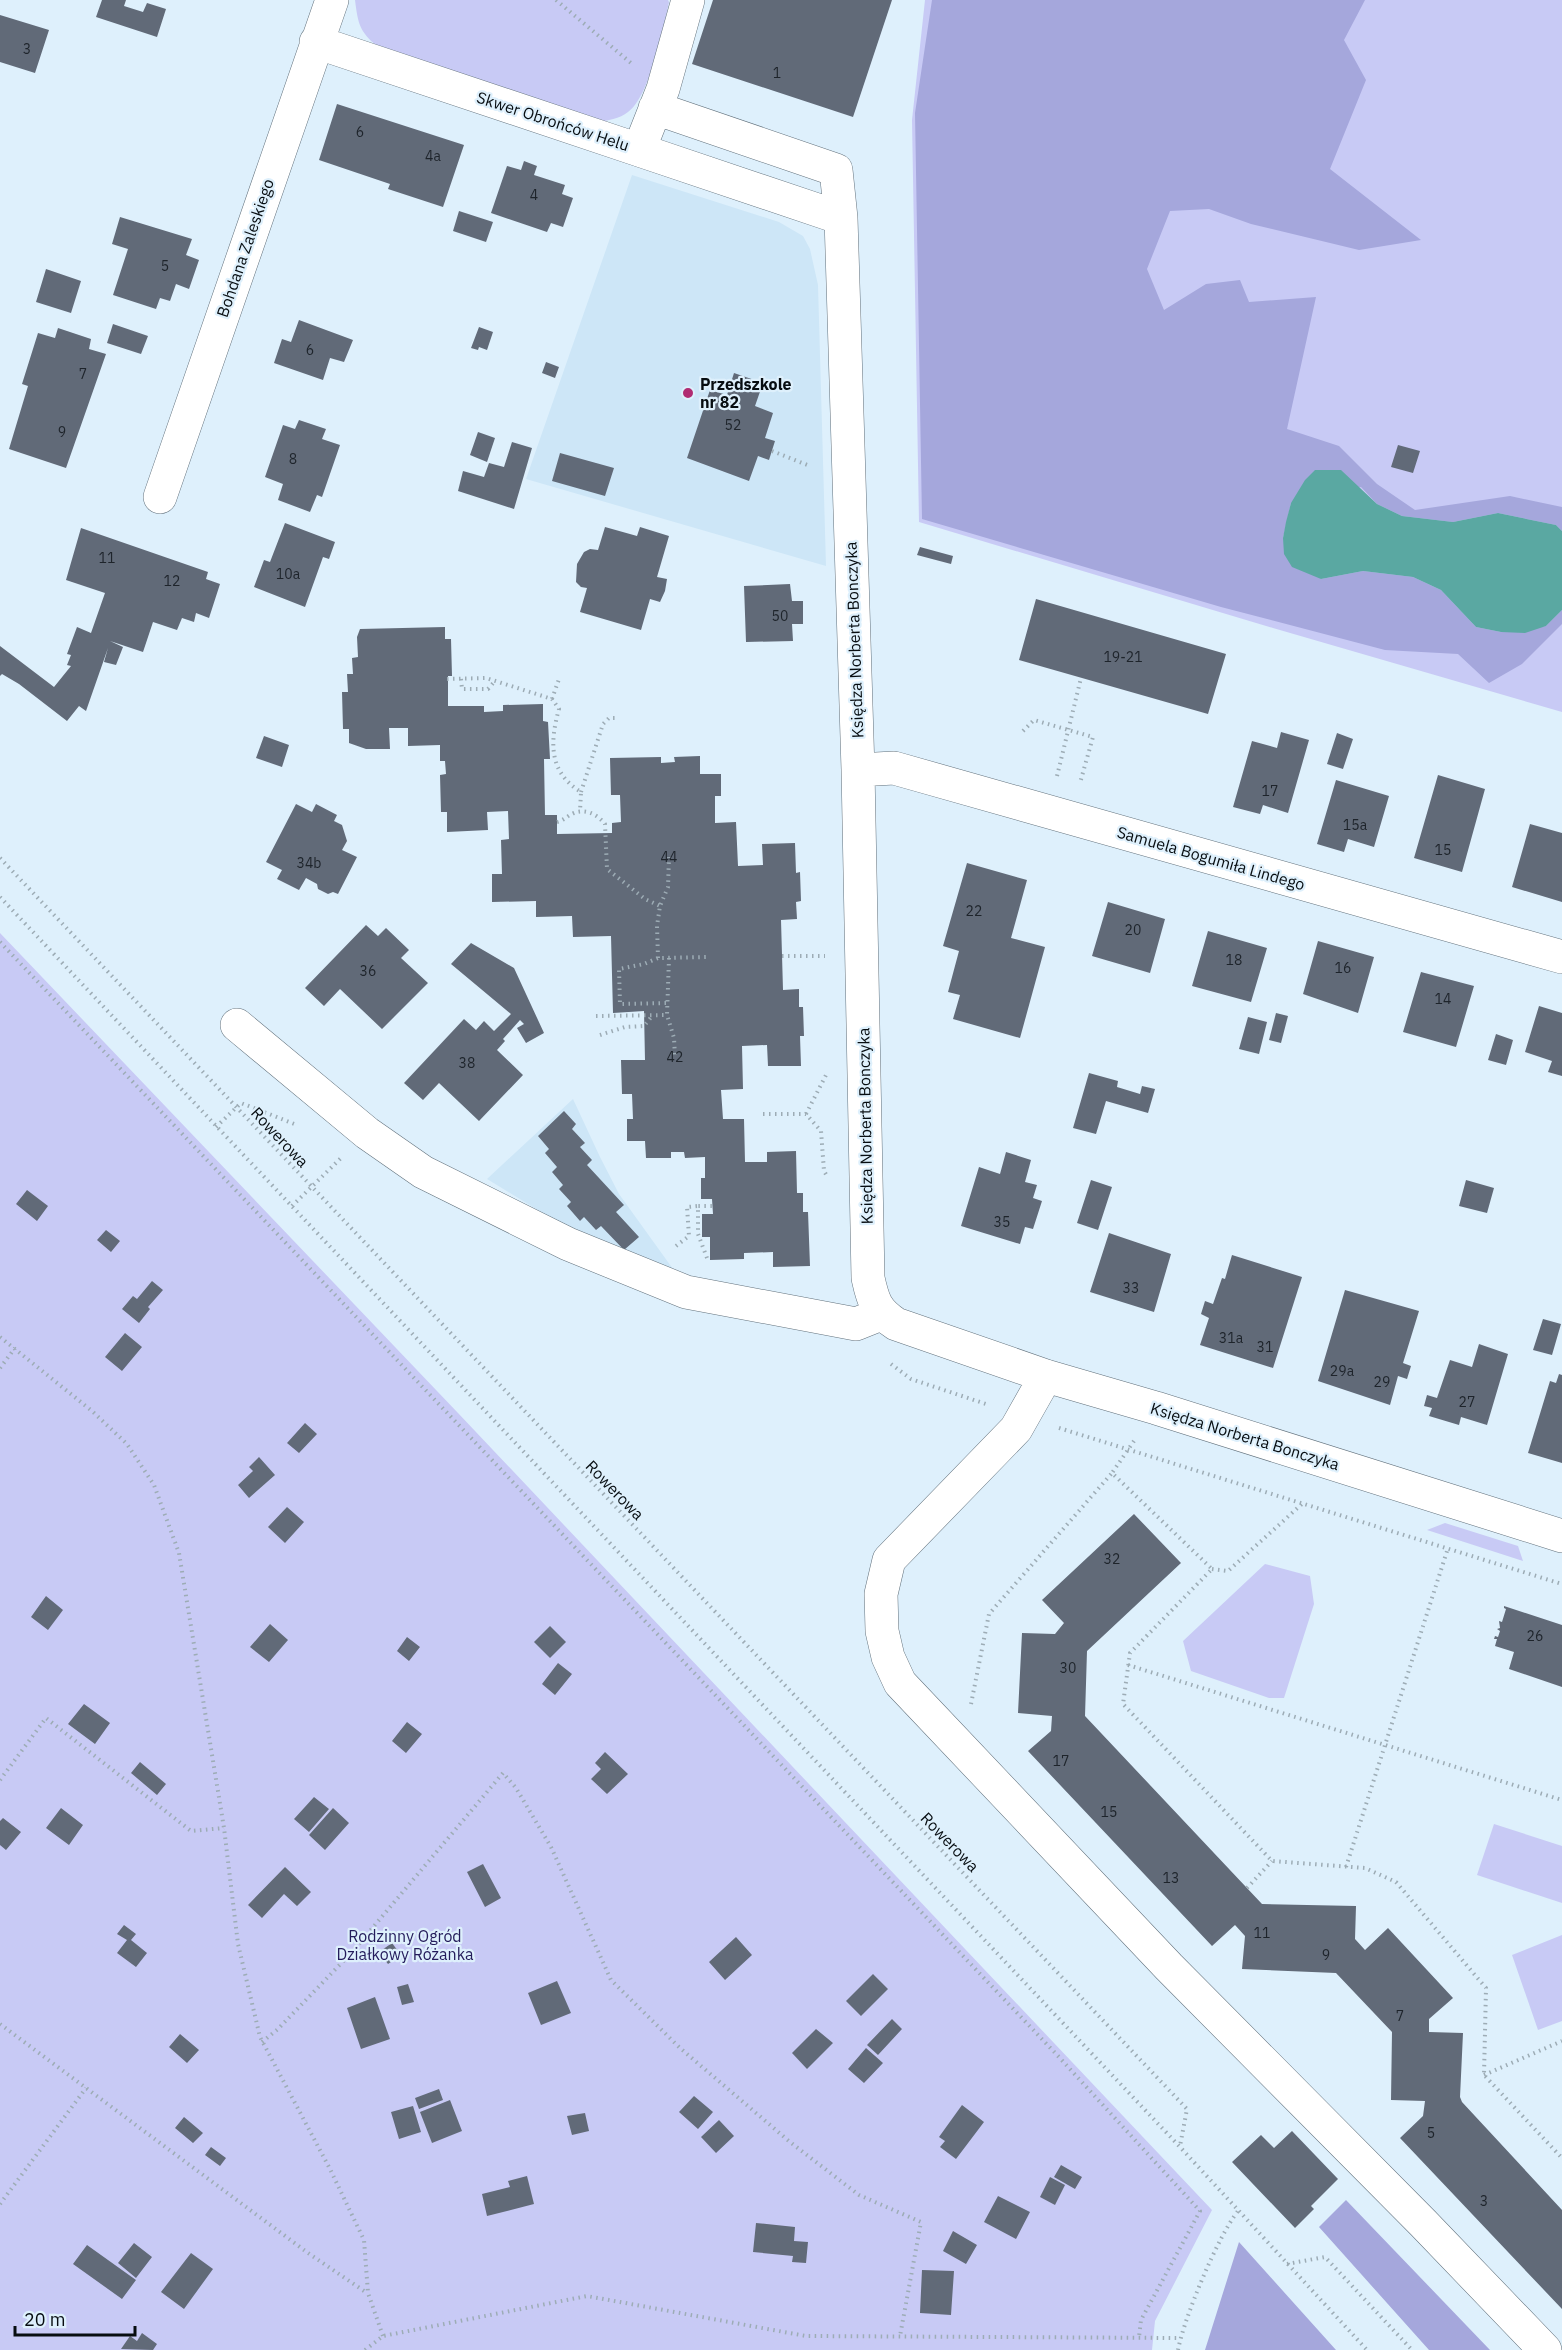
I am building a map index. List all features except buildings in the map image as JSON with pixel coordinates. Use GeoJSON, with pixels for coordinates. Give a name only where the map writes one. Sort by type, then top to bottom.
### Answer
{"type":"FeatureCollection","features":[{"type":"Feature","properties":{"kind":"street","name":"Bohdana Zaleskiego"},"geometry":{"type":"LineString","coordinates":[[160,497],[332,0]]}},
{"type":"Feature","properties":{"kind":"street","name":"Skwer Obrońców Helu"},"geometry":{"type":"LineString","coordinates":[[316,42],[639,150],[659,99],[688,0]]}},
{"type":"Feature","properties":{"kind":"street","name":"Księdza Norberta Bonczyka"},"geometry":{"type":"LineString","coordinates":[[659,99],[836,171],[842,218],[858,770],[868,1278],[872,1296],[881,1314],[897,1324],[1046,1376],[1156,1408],[1562,1536]]}},
{"type":"Feature","properties":{"kind":"street"},"geometry":{"type":"LineString","coordinates":[[639,150],[842,218]]}},
{"type":"Feature","properties":{"kind":"street","name":"Samuela Bogumiła Lindego"},"geometry":{"type":"LineString","coordinates":[[858,770],[894,768],[1562,957]]}},
{"type":"Feature","properties":{"kind":"street"},"geometry":{"type":"LineString","coordinates":[[237,1025],[367,1133],[423,1172],[568,1244],[686,1292],[845,1323],[856,1324],[881,1314]]}},
{"type":"Feature","properties":{"kind":"street"},"geometry":{"type":"LineString","coordinates":[[1046,1376],[1016,1429],[889,1560],[881,1594],[882,1630],[888,1657],[900,1683],[1169,1967],[1423,2223],[1545,2350]]}},
{"type":"Feature","properties":{"kind":"path"},"geometry":{"type":"LineString","coordinates":[[556,0],[659,99]]}},
{"type":"Feature","properties":{"kind":"path"},"geometry":{"type":"LineString","coordinates":[[772,451],[812,467]]}},
{"type":"Feature","properties":{"kind":"path"},"geometry":{"type":"LineString","coordinates":[[447,679],[486,678],[552,699],[559,709],[552,730],[553,754],[568,782],[581,792]]}},
{"type":"Feature","properties":{"kind":"path"},"geometry":{"type":"LineString","coordinates":[[552,699],[559,678]]}},
{"type":"Feature","properties":{"kind":"path"},"geometry":{"type":"LineString","coordinates":[[1056,779],[1082,678]]}},
{"type":"Feature","properties":{"kind":"path"},"geometry":{"type":"LineString","coordinates":[[461,679],[462,689],[488,689],[495,681]]}},
{"type":"Feature","properties":{"kind":"path"},"geometry":{"type":"LineString","coordinates":[[580,812],[581,792],[606,720],[613,717],[618,718]]}},
{"type":"Feature","properties":{"kind":"path"},"geometry":{"type":"LineString","coordinates":[[1023,731],[1034,720],[1093,737],[1079,786]]}},
{"type":"Feature","properties":{"kind":"path"},"geometry":{"type":"LineString","coordinates":[[557,822],[573,813],[592,813],[605,824],[608,869],[645,899],[660,906]]}},
{"type":"Feature","properties":{"kind":"path"},"geometry":{"type":"LineString","coordinates":[[658,958],[657,926],[660,906],[668,887],[669,857]]}},
{"type":"Feature","properties":{"kind":"path","name":"Rowerowa"},"geometry":{"type":"LineString","coordinates":[[0,858],[1187,2109],[1180,2147]]}},
{"type":"Feature","properties":{"kind":"path"},"geometry":{"type":"LineString","coordinates":[[0,897],[1180,2147],[1366,2350]]}},
{"type":"Feature","properties":{"kind":"path"},"geometry":{"type":"LineString","coordinates":[[0,942],[1058,2056],[1200,2211],[1141,2320],[1139,2337]]}},
{"type":"Feature","properties":{"kind":"path"},"geometry":{"type":"LineString","coordinates":[[666,1004],[620,1004],[619,969],[644,964],[658,958],[707,957]]}},
{"type":"Feature","properties":{"kind":"path"},"geometry":{"type":"LineString","coordinates":[[669,958],[666,1015],[674,1038],[675,1057]]}},
{"type":"Feature","properties":{"kind":"path"},"geometry":{"type":"LineString","coordinates":[[600,1035],[626,1027],[644,1026],[652,1015]]}},
{"type":"Feature","properties":{"kind":"path"},"geometry":{"type":"LineString","coordinates":[[596,1016],[666,1015]]}},
{"type":"Feature","properties":{"kind":"path"},"geometry":{"type":"LineString","coordinates":[[806,1114],[823,1079],[832,1067]]}},
{"type":"Feature","properties":{"kind":"path"},"geometry":{"type":"LineString","coordinates":[[216,1126],[241,1103],[299,1126]]}},
{"type":"Feature","properties":{"kind":"path"},"geometry":{"type":"LineString","coordinates":[[763,1114],[806,1114],[821,1131],[824,1171],[829,1179]]}},
{"type":"Feature","properties":{"kind":"path"},"geometry":{"type":"LineString","coordinates":[[292,1206],[334,1164]]}},
{"type":"Feature","properties":{"kind":"path"},"geometry":{"type":"LineString","coordinates":[[698,1206],[698,1234],[707,1258]]}},
{"type":"Feature","properties":{"kind":"path"},"geometry":{"type":"LineString","coordinates":[[675,1247],[689,1236],[687,1207],[713,1206]]}},
{"type":"Feature","properties":{"kind":"path"},"geometry":{"type":"LineString","coordinates":[[0,1337],[92,1411],[127,1444],[154,1485],[178,1553],[224,1828],[238,1944],[262,2042],[330,2169],[363,2240],[368,2293],[383,2336]]}},
{"type":"Feature","properties":{"kind":"path"},"geometry":{"type":"LineString","coordinates":[[0,1368],[15,1348]]}},
{"type":"Feature","properties":{"kind":"path"},"geometry":{"type":"LineString","coordinates":[[962,1749],[989,1614],[1112,1473],[1156,1408]]}},
{"type":"Feature","properties":{"kind":"path"},"geometry":{"type":"LineString","coordinates":[[1112,1473],[1212,1569],[1228,1571],[1302,1504]]}},
{"type":"Feature","properties":{"kind":"path"},"geometry":{"type":"LineString","coordinates":[[1346,1867],[1448,1548]]}},
{"type":"Feature","properties":{"kind":"path"},"geometry":{"type":"LineString","coordinates":[[1212,1569],[1130,1653],[1123,1704],[1272,1861],[1365,1869],[1396,1882],[1486,1988],[1484,2075],[1562,2158]]}},
{"type":"Feature","properties":{"kind":"path"},"geometry":{"type":"LineString","coordinates":[[1128,1665],[1562,1800]]}},
{"type":"Feature","properties":{"kind":"path"},"geometry":{"type":"LineString","coordinates":[[0,1780],[46,1718],[191,1832],[224,1828]]}},
{"type":"Feature","properties":{"kind":"path"},"geometry":{"type":"LineString","coordinates":[[262,2042],[278,2029],[353,1951],[503,1773],[516,1788],[551,1847],[611,1980],[680,2048],[790,2142],[859,2195],[921,2222],[900,2336]]}},
{"type":"Feature","properties":{"kind":"path"},"geometry":{"type":"LineString","coordinates":[[1247,1888],[1272,1861]]}},
{"type":"Feature","properties":{"kind":"path"},"geometry":{"type":"LineString","coordinates":[[0,2024],[308,2253],[368,2293]]}},
{"type":"Feature","properties":{"kind":"path"},"geometry":{"type":"LineString","coordinates":[[1484,2075],[1562,2041]]}},
{"type":"Feature","properties":{"kind":"path"},"geometry":{"type":"LineString","coordinates":[[0,2204],[86,2088]]}},
{"type":"Feature","properties":{"kind":"path"},"geometry":{"type":"LineString","coordinates":[[1178,2350],[1180,2338],[1219,2244],[1229,2223],[1238,2211]]}},
{"type":"Feature","properties":{"kind":"path"},"geometry":{"type":"LineString","coordinates":[[1286,2264],[1325,2257],[1412,2350]]}},
{"type":"Feature","properties":{"kind":"path"},"geometry":{"type":"LineString","coordinates":[[365,2350],[383,2336],[588,2296],[806,2336],[1180,2338]]}},
{"type":"Feature","properties":{"kind":"shaded area"},"geometry":{"type":"Polygon","coordinates":[[[932,0],[1365,0],[1344,40],[1366,80],[1330,169],[1421,240],[1359,250],[1251,224],[1209,209],[1170,211],[1147,269],[1164,310],[1206,284],[1240,280],[1249,302],[1316,297],[1287,429],[1339,446],[1377,484],[1415,510],[1510,496],[1562,507],[1562,531],[1556,525],[1498,513],[1453,522],[1402,516],[1377,504],[1361,487],[1291,503],[1283,538],[1321,579],[1363,571],[1413,577],[1441,590],[1476,627],[1501,632],[1546,626],[1562,610],[1562,624],[1522,664],[1489,683],[1458,654],[1385,650],[1221,607],[922,519],[915,113],[932,0]]]}},
{"type":"Feature","properties":{"kind":"shaded area","name":"Przedszkole nr 82"},"geometry":{"type":"Polygon","coordinates":[[[632,175],[779,222],[803,236],[810,249],[818,285],[826,566],[526,479],[632,175]]]}},
{"type":"Feature","properties":{"kind":"shaded area"},"geometry":{"type":"Polygon","coordinates":[[[1315,470],[1341,470],[1377,504],[1402,516],[1453,522],[1498,513],[1556,525],[1562,531],[1562,610],[1546,626],[1525,633],[1501,632],[1476,627],[1441,590],[1413,577],[1363,571],[1321,579],[1292,567],[1284,554],[1283,538],[1286,522],[1291,503],[1305,480],[1315,470]]]}},
{"type":"Feature","properties":{"kind":"shaded area"},"geometry":{"type":"Polygon","coordinates":[[[573,1099],[619,1194],[673,1269],[579,1235],[487,1179],[573,1099]]]}},
{"type":"Feature","properties":{"kind":"shaded area"},"geometry":{"type":"Polygon","coordinates":[[[1346,2200],[1490,2350],[1429,2350],[1319,2227],[1346,2200]]]}},
{"type":"Feature","properties":{"kind":"shaded area"},"geometry":{"type":"Polygon","coordinates":[[[1239,2242],[1336,2350],[1205,2350],[1239,2242]]]}},
{"type":"Feature","properties":{"kind":"green space"},"geometry":{"type":"Polygon","coordinates":[[[355,0],[668,0],[669,2],[649,78],[636,104],[621,116],[597,123],[377,46],[366,36],[360,26],[355,0]]]}},
{"type":"Feature","properties":{"kind":"green space"},"geometry":{"type":"Polygon","coordinates":[[[925,0],[1562,0],[1562,712],[919,522],[912,120],[925,0]]]}},
{"type":"Feature","properties":{"kind":"green space","name":"Rodzinny Ogród Działkowy Różanka"},"geometry":{"type":"Polygon","coordinates":[[[0,933],[1212,2210],[1155,2321],[1152,2350],[0,2350],[0,933]]]}},
{"type":"Feature","properties":{"kind":"green space"},"geometry":{"type":"Polygon","coordinates":[[[1445,1523],[1518,1546],[1523,1561],[1427,1530],[1445,1523]]]}},
{"type":"Feature","properties":{"kind":"green space"},"geometry":{"type":"Polygon","coordinates":[[[1265,1564],[1310,1576],[1314,1604],[1284,1698],[1269,1698],[1191,1671],[1183,1641],[1265,1564]]]}},
{"type":"Feature","properties":{"kind":"green space"},"geometry":{"type":"Polygon","coordinates":[[[1494,1824],[1562,1846],[1562,1903],[1477,1875],[1494,1824]]]}},
{"type":"Feature","properties":{"kind":"green space"},"geometry":{"type":"Polygon","coordinates":[[[1562,1935],[1562,2021],[1538,2030],[1512,1955],[1562,1935]]]}},
{"type":"Feature","properties":{"kind":"place","name":"Przedszkole nr 82"},"geometry":{"type":"Point","coordinates":[688,393]}}]}
